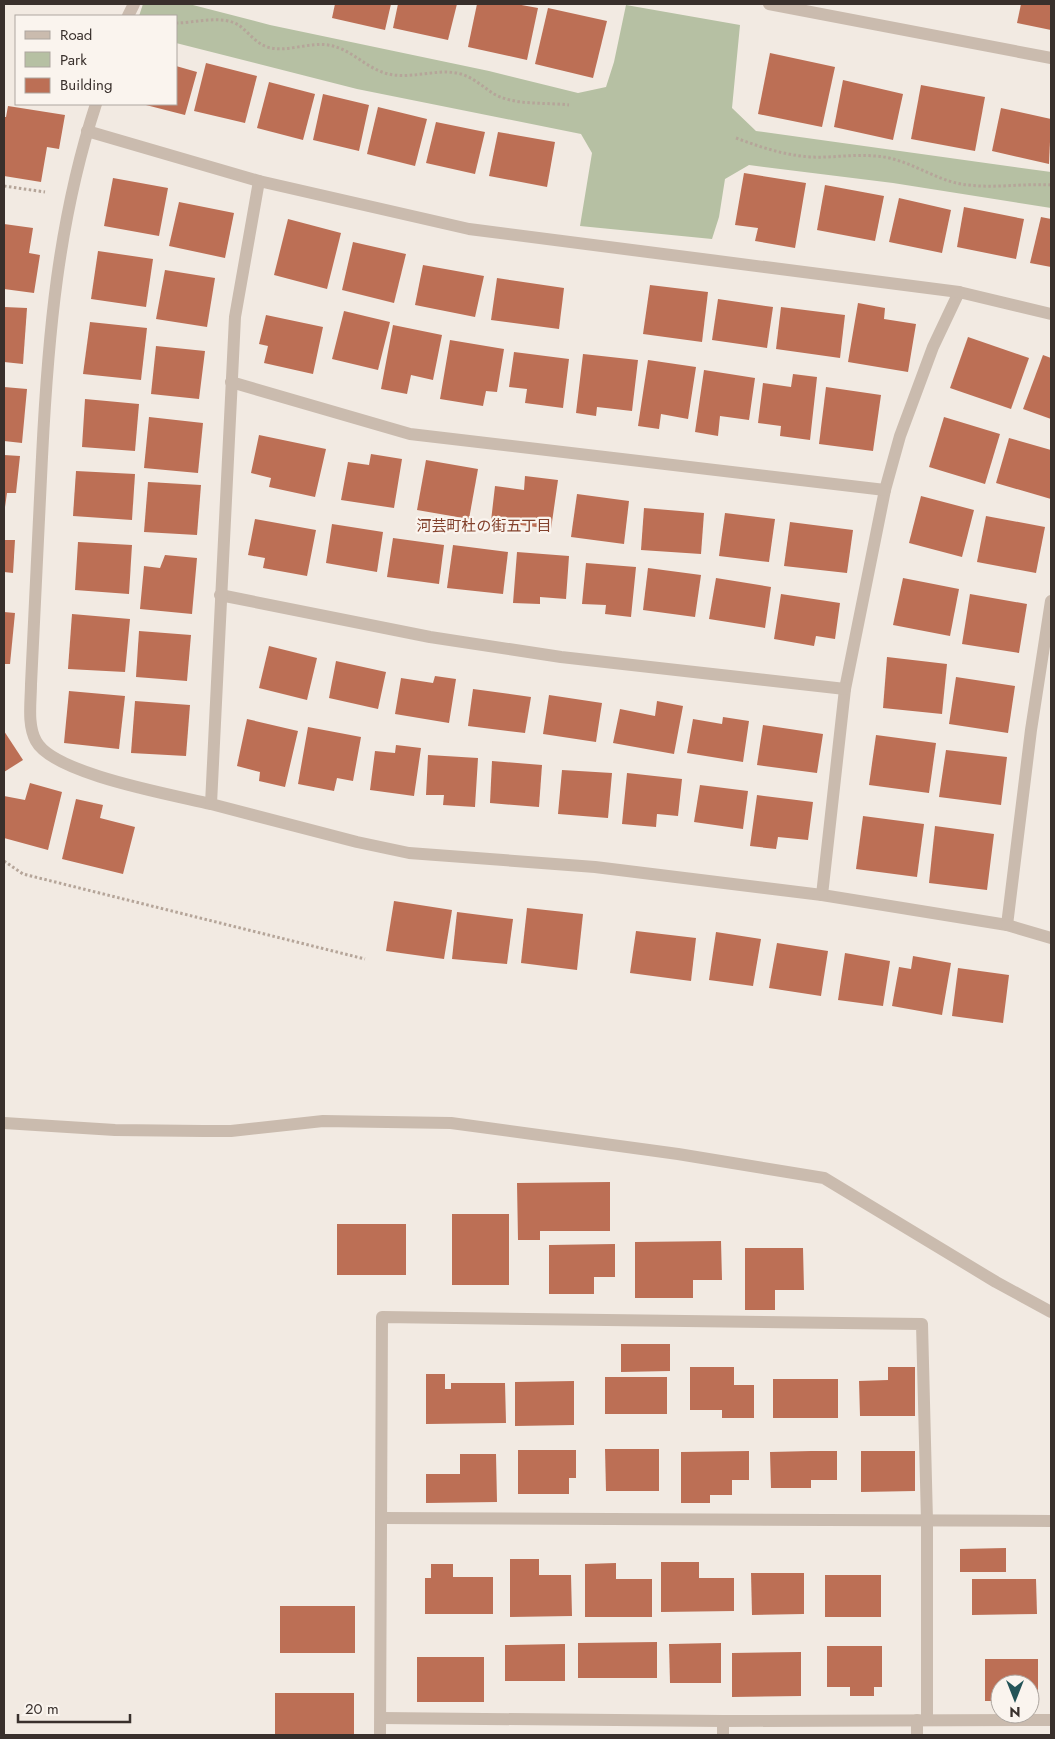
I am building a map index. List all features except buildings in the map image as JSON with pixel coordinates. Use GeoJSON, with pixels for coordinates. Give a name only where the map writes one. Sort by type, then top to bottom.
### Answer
{"type":"FeatureCollection","features":[{"type":"Feature","properties":{"kind":"street"},"geometry":{"type":"LineString","coordinates":[[769,4],[1051,58]]}},
{"type":"Feature","properties":{"kind":"street"},"geometry":{"type":"LineString","coordinates":[[96,105],[87,131],[58,261],[48,345],[31,684],[31,726],[36,742],[59,762],[90,773],[357,842],[409,853],[595,867],[822,895],[1007,925],[1051,938]]}},
{"type":"Feature","properties":{"kind":"street"},"geometry":{"type":"LineString","coordinates":[[87,131],[259,181],[469,230],[959,292],[1051,314]]}},
{"type":"Feature","properties":{"kind":"street"},"geometry":{"type":"LineString","coordinates":[[211,804],[234,317],[259,181]]}},
{"type":"Feature","properties":{"kind":"street"},"geometry":{"type":"LineString","coordinates":[[822,895],[845,689],[885,490],[900,436],[933,347],[959,292]]}},
{"type":"Feature","properties":{"kind":"street"},"geometry":{"type":"LineString","coordinates":[[231,382],[410,434],[885,490]]}},
{"type":"Feature","properties":{"kind":"street"},"geometry":{"type":"LineString","coordinates":[[220,595],[430,637],[561,657],[845,689]]}},
{"type":"Feature","properties":{"kind":"street"},"geometry":{"type":"LineString","coordinates":[[1007,925],[1033,721],[1051,601]]}},
{"type":"Feature","properties":{"kind":"street"},"geometry":{"type":"LineString","coordinates":[[4,1123],[115,1130],[204,1131],[323,1120],[450,1123],[668,1153],[824,1178],[996,1282],[1051,1312]]}},
{"type":"Feature","properties":{"kind":"street"},"geometry":{"type":"LineString","coordinates":[[380,1735],[382,1317],[922,1324],[926,1521],[922,1720],[917,1735]]}},
{"type":"Feature","properties":{"kind":"street"},"geometry":{"type":"LineString","coordinates":[[382,1518],[1051,1521]]}},
{"type":"Feature","properties":{"kind":"street"},"geometry":{"type":"LineString","coordinates":[[381,1718],[723,1721],[1051,1720]]}},
{"type":"Feature","properties":{"kind":"street"},"geometry":{"type":"LineString","coordinates":[[723,1721],[723,1735]]}},
{"type":"Feature","properties":{"kind":"path"},"geometry":{"type":"LineString","coordinates":[[178,23],[212,20],[228,22],[239,25],[252,37],[268,47],[330,45],[352,54],[383,73],[417,76],[439,73],[461,74],[482,84],[495,94],[524,102],[569,105]]}},
{"type":"Feature","properties":{"kind":"path"},"geometry":{"type":"LineString","coordinates":[[736,138],[769,150],[809,157],[875,156],[909,162],[934,176],[959,183],[990,186],[1051,185]]}},
{"type":"Feature","properties":{"kind":"path"},"geometry":{"type":"LineString","coordinates":[[4,186],[72,196]]}},
{"type":"Feature","properties":{"kind":"path"},"geometry":{"type":"LineString","coordinates":[[4,861],[23,874],[365,959]]}},
{"type":"Feature","properties":{"kind":"green space"},"geometry":{"type":"Polygon","coordinates":[[[143,4],[189,4],[270,25],[489,71],[578,93],[606,87],[614,62],[626,5],[740,25],[732,108],[756,131],[1051,172],[1051,208],[893,183],[749,165],[725,179],[719,217],[712,239],[580,226],[592,153],[581,134],[357,89],[178,44],[178,15],[139,15],[143,4]]]}},
{"type":"Feature","properties":{"kind":"district","name":"河芸町杜の街五丁目"},"geometry":{"type":"Point","coordinates":[484,526]}}]}
